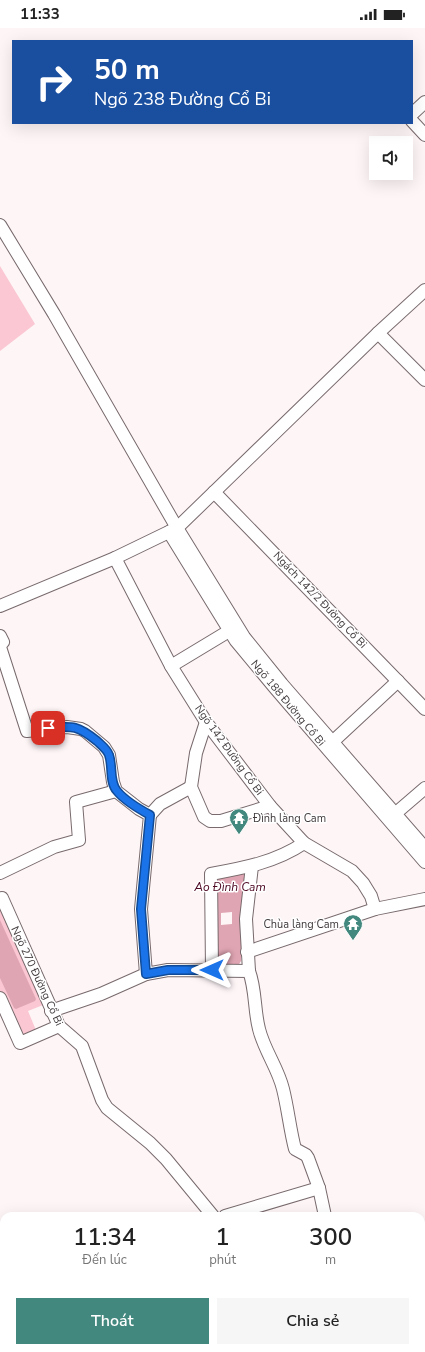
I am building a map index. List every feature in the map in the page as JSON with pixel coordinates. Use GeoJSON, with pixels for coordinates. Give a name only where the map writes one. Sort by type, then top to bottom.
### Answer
{"type":"FeatureCollection","features":[{"type":"Feature","properties":{"kind":"street"},"geometry":{"type":"LineString","coordinates":[[413,113],[425,102]]}},
{"type":"Feature","properties":{"kind":"street"},"geometry":{"type":"LineString","coordinates":[[413,122],[425,135]]}},
{"type":"Feature","properties":{"kind":"street","name":"Ngõ 188 Đường Cổ Bi"},"geometry":{"type":"LineString","coordinates":[[0,225],[54,314],[173,530],[233,628],[236,641],[271,684],[330,745],[392,817],[425,862]]}},
{"type":"Feature","properties":{"kind":"street"},"geometry":{"type":"LineString","coordinates":[[0,606],[115,558],[173,530],[378,333],[425,290]]}},
{"type":"Feature","properties":{"kind":"street"},"geometry":{"type":"LineString","coordinates":[[378,333],[425,380]]}},
{"type":"Feature","properties":{"kind":"street","name":"Ngách 142/2 Đường Cổ Bi"},"geometry":{"type":"LineString","coordinates":[[214,492],[425,709]]}},
{"type":"Feature","properties":{"kind":"street","name":"Ngõ 142 Đường Cổ Bi"},"geometry":{"type":"LineString","coordinates":[[115,558],[171,666],[206,722],[270,806],[304,843],[352,871],[363,883],[371,896],[375,909]]}},
{"type":"Feature","properties":{"kind":"street"},"geometry":{"type":"LineString","coordinates":[[171,666],[233,628]]}},
{"type":"Feature","properties":{"kind":"street"},"geometry":{"type":"LineString","coordinates":[[0,636],[3,642],[0,647],[27,731],[67,727],[85,731],[104,747],[109,755],[113,782],[116,791],[139,809],[150,815]]}},
{"type":"Feature","properties":{"kind":"street"},"geometry":{"type":"LineString","coordinates":[[330,745],[398,681]]}},
{"type":"Feature","properties":{"kind":"street"},"geometry":{"type":"LineString","coordinates":[[206,722],[196,752],[191,787],[204,817],[210,820],[221,821],[270,806]]}},
{"type":"Feature","properties":{"kind":"street"},"geometry":{"type":"LineString","coordinates":[[146,974],[141,909],[150,815],[160,804],[191,787]]}},
{"type":"Feature","properties":{"kind":"street"},"geometry":{"type":"LineString","coordinates":[[392,817],[425,788]]}},
{"type":"Feature","properties":{"kind":"street"},"geometry":{"type":"LineString","coordinates":[[0,873],[54,847],[79,840],[76,802],[116,791]]}},
{"type":"Feature","properties":{"kind":"street","name":"Ngõ 188 Đường Cổ Bi"},"geometry":{"type":"LineString","coordinates":[[392,817],[425,848]]}},
{"type":"Feature","properties":{"kind":"street"},"geometry":{"type":"LineString","coordinates":[[212,970],[211,874],[252,866],[283,856],[304,843]]}},
{"type":"Feature","properties":{"kind":"street"},"geometry":{"type":"LineString","coordinates":[[252,866],[246,919],[247,952],[259,1027],[262,1039],[283,1089],[295,1150],[308,1158],[319,1188],[324,1212]]}},
{"type":"Feature","properties":{"kind":"street","name":"Ngõ 270 Đường Cổ Bi"},"geometry":{"type":"LineString","coordinates":[[1,896],[51,1011],[59,1026],[82,1046],[102,1100],[107,1108],[166,1159],[210,1212]]}},
{"type":"Feature","properties":{"kind":"street"},"geometry":{"type":"LineString","coordinates":[[247,952],[375,909],[425,900]]}},
{"type":"Feature","properties":{"kind":"street"},"geometry":{"type":"LineString","coordinates":[[51,1011],[101,994],[146,974],[168,970],[249,971]]}},
{"type":"Feature","properties":{"kind":"street"},"geometry":{"type":"LineString","coordinates":[[0,998],[20,1043],[59,1026]]}},
{"type":"Feature","properties":{"kind":"street"},"geometry":{"type":"LineString","coordinates":[[238,1212],[319,1188]]}},
{"type":"Feature","properties":{"kind":"shaded area"},"geometry":{"type":"Polygon","coordinates":[[[0,266],[35,324],[0,351],[0,266]]]}},
{"type":"Feature","properties":{"kind":"shaded area"},"geometry":{"type":"Polygon","coordinates":[[[0,899],[48,1003],[28,1011],[38,1035],[20,1043],[0,998],[0,899]]]}},
{"type":"Feature","properties":{"kind":"water","name":"Ao Đình Cam"},"geometry":{"type":"Polygon","coordinates":[[[245,874],[241,922],[241,961],[238,966],[219,966],[216,963],[216,878],[245,874]],[[232,912],[221,913],[221,925],[232,924],[232,912]]]}},
{"type":"Feature","properties":{"kind":"water"},"geometry":{"type":"Polygon","coordinates":[[[0,920],[36,999],[35,1001],[16,1009],[14,1008],[0,978],[0,920]]]}},
{"type":"Feature","properties":{"kind":"place","name":"Đình làng Cam"},"geometry":{"type":"Point","coordinates":[239,835]}},
{"type":"Feature","properties":{"kind":"place","name":"Chùa làng Cam"},"geometry":{"type":"Point","coordinates":[353,941]}},
{"type":"Feature","properties":{"kind":"route"},"geometry":{"type":"LineString","coordinates":[[48,728],[74,727],[81,729],[104,747],[109,755],[113,782],[116,791],[126,800],[150,815],[142,885],[141,909],[146,974],[168,970],[212,970]]}}]}
